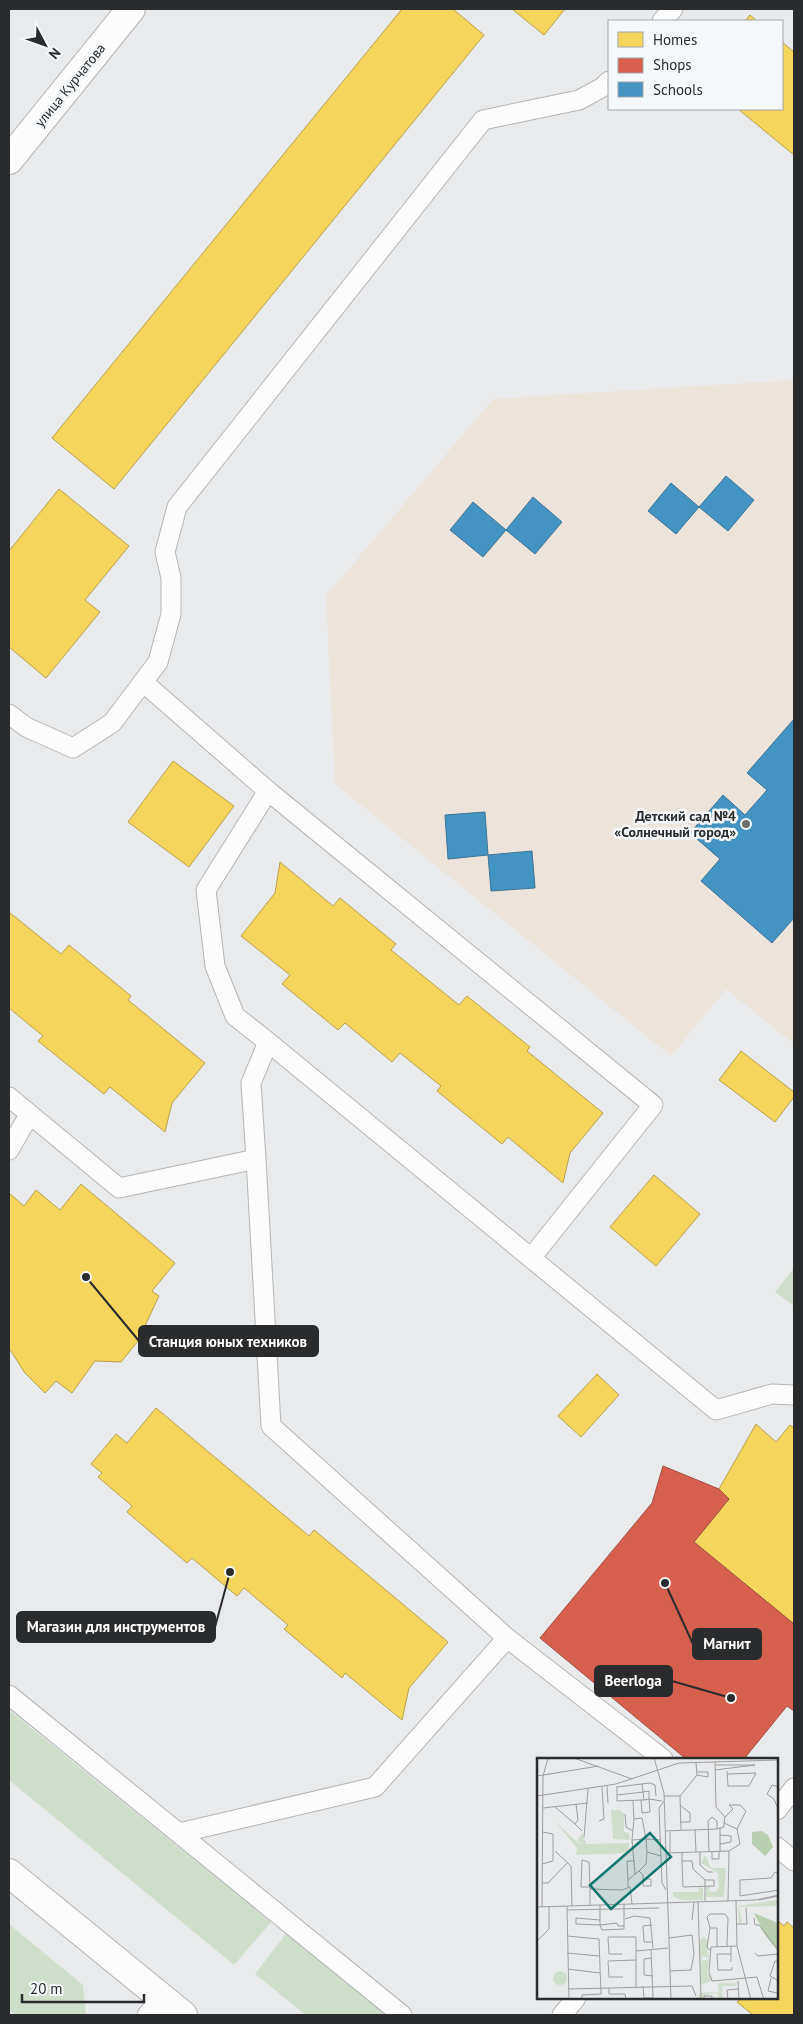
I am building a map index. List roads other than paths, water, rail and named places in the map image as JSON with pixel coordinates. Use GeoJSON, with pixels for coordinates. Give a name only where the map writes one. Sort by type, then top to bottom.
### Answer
{"type":"FeatureCollection","features":[{"type":"Feature","properties":{"kind":"street","name":"улица Курчатова"},"geometry":{"type":"LineString","coordinates":[[9,160],[131,9]]}},
{"type":"Feature","properties":{"kind":"street"},"geometry":{"type":"LineString","coordinates":[[9,1873],[155,2007],[183,2015]]}},
{"type":"Feature","properties":{"kind":"lane"},"geometry":{"type":"LineString","coordinates":[[663,20],[672,9]]}},
{"type":"Feature","properties":{"kind":"lane"},"geometry":{"type":"LineString","coordinates":[[9,714],[26,727],[73,748],[112,723],[158,662],[171,614],[171,578],[165,552],[177,508],[483,120],[579,100],[603,87],[608,82]]}},
{"type":"Feature","properties":{"kind":"lane"},"geometry":{"type":"LineString","coordinates":[[143,682],[268,791],[653,1105],[531,1258]]}},
{"type":"Feature","properties":{"kind":"lane"},"geometry":{"type":"LineString","coordinates":[[268,791],[206,890],[215,966],[235,1016],[716,1410],[772,1394],[794,1395]]}},
{"type":"Feature","properties":{"kind":"lane"},"geometry":{"type":"LineString","coordinates":[[268,1042],[250,1083],[271,1426],[507,1638],[661,1758]]}},
{"type":"Feature","properties":{"kind":"lane"},"geometry":{"type":"LineString","coordinates":[[9,1097],[119,1188],[256,1158]]}},
{"type":"Feature","properties":{"kind":"lane"},"geometry":{"type":"LineString","coordinates":[[9,1150],[29,1114]]}},
{"type":"Feature","properties":{"kind":"lane"},"geometry":{"type":"LineString","coordinates":[[179,1833],[375,1787],[507,1638]]}},
{"type":"Feature","properties":{"kind":"lane"},"geometry":{"type":"LineString","coordinates":[[9,1695],[402,2015]]}},
{"type":"Feature","properties":{"kind":"lane"},"geometry":{"type":"LineString","coordinates":[[778,1809],[794,1788]]}},
{"type":"Feature","properties":{"kind":"lane"},"geometry":{"type":"LineString","coordinates":[[778,1848],[794,1861]]}},
{"type":"Feature","properties":{"kind":"lane"},"geometry":{"type":"LineString","coordinates":[[562,2015],[575,1999]]}},
{"type":"Feature","properties":{"kind":"place","name":"Детский сад №4 «Солнечный город»"},"geometry":{"type":"Point","coordinates":[746,824]}},
{"type":"Feature","properties":{"kind":"place","name":"Станция юных техников"},"geometry":{"type":"Point","coordinates":[86,1277]}},
{"type":"Feature","properties":{"kind":"place","name":"Магазин для инструментов"},"geometry":{"type":"Point","coordinates":[230,1572]}},
{"type":"Feature","properties":{"kind":"place","name":"Магнит"},"geometry":{"type":"Point","coordinates":[665,1583]}},
{"type":"Feature","properties":{"kind":"place","name":"Beerloga"},"geometry":{"type":"Point","coordinates":[731,1698]}}]}
